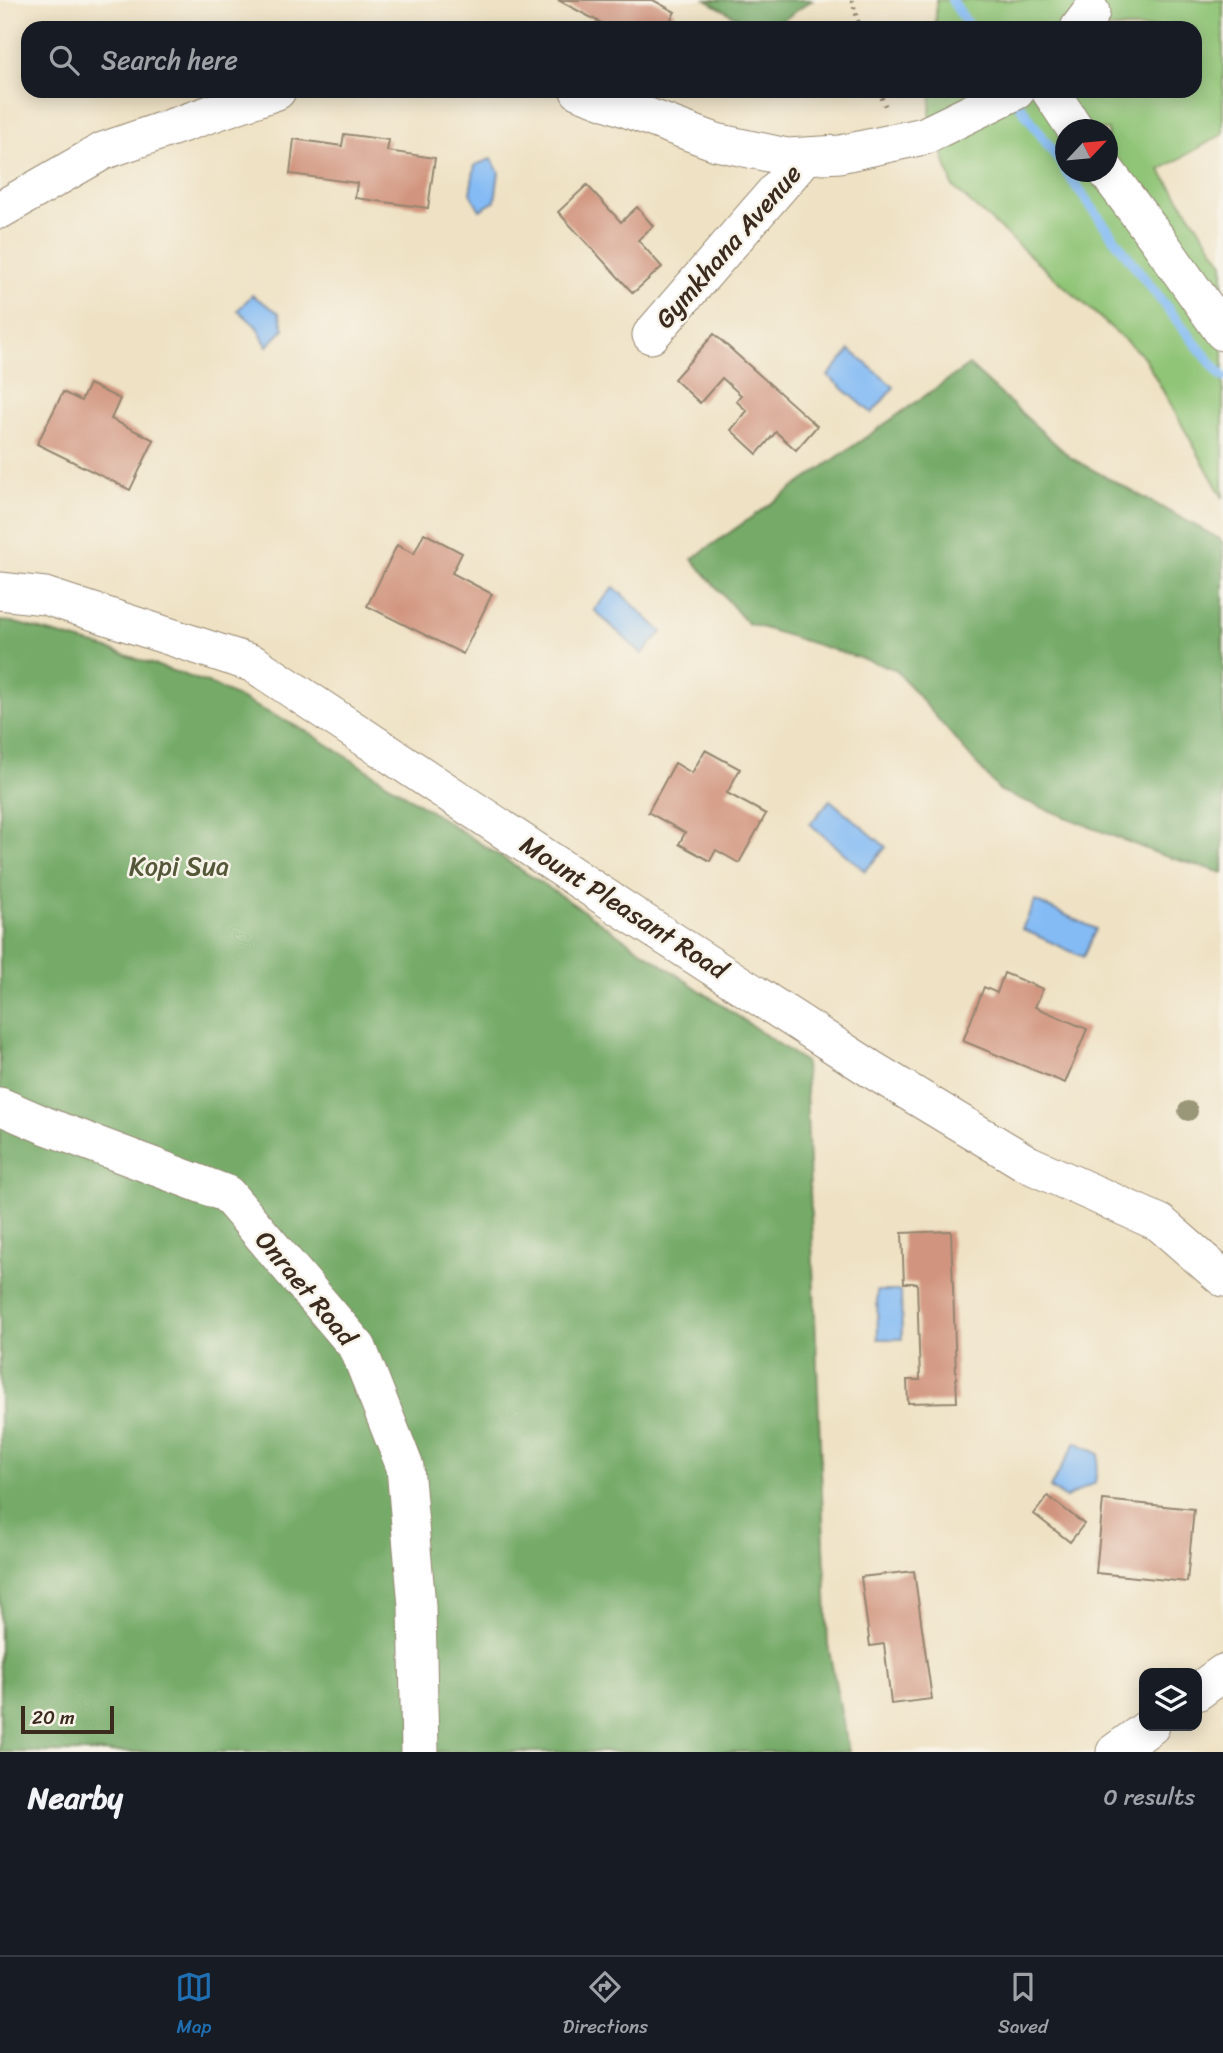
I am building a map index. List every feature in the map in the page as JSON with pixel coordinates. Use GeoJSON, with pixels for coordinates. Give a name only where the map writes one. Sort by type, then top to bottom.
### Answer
{"type":"FeatureCollection","features":[{"type":"Feature","properties":{"kind":"street"},"geometry":{"type":"LineString","coordinates":[[0,211],[103,151],[258,98]]}},
{"type":"Feature","properties":{"kind":"street","name":"Gymkhana Avenue"},"geometry":{"type":"LineString","coordinates":[[598,98],[716,142],[787,157],[840,154],[924,136],[1003,98]]}},
{"type":"Feature","properties":{"kind":"street"},"geometry":{"type":"LineString","coordinates":[[1055,98],[1069,119]]}},
{"type":"Feature","properties":{"kind":"street","name":"Gymkhana Avenue"},"geometry":{"type":"LineString","coordinates":[[651,335],[806,156]]}},
{"type":"Feature","properties":{"kind":"street"},"geometry":{"type":"LineString","coordinates":[[1114,182],[1223,332]]}},
{"type":"Feature","properties":{"kind":"street","name":"Mount Pleasant Road"},"geometry":{"type":"LineString","coordinates":[[0,592],[45,596],[254,664],[623,909],[871,1069],[1028,1164],[1160,1223],[1223,1278]]}},
{"type":"Feature","properties":{"kind":"street","name":"Onraet Road"},"geometry":{"type":"LineString","coordinates":[[0,1106],[227,1194],[358,1348],[405,1467],[417,1606],[420,1752]]}},
{"type":"Feature","properties":{"kind":"street"},"geometry":{"type":"LineString","coordinates":[[1202,1688],[1223,1673]]}},
{"type":"Feature","properties":{"kind":"street"},"geometry":{"type":"LineString","coordinates":[[1115,1752],[1144,1731]]}},
{"type":"Feature","properties":{"kind":"path"},"geometry":{"type":"LineString","coordinates":[[852,0],[858,21]]}},
{"type":"Feature","properties":{"kind":"green space"},"geometry":{"type":"Polygon","coordinates":[[[706,0],[812,0],[782,21],[743,21],[706,0]]]}},
{"type":"Feature","properties":{"kind":"green space"},"geometry":{"type":"Polygon","coordinates":[[[937,0],[1223,0],[1223,134],[1160,170],[1223,263],[1223,498],[1144,357],[953,187],[930,113],[931,98],[1202,98],[1202,21],[936,21],[937,0]]]}},
{"type":"Feature","properties":{"kind":"green space"},"geometry":{"type":"Polygon","coordinates":[[[969,365],[1071,458],[1220,539],[1223,544],[1223,873],[1161,855],[1000,791],[895,669],[747,623],[692,559],[969,365]]]}},
{"type":"Feature","properties":{"kind":"green space","name":"Kopi Sua"},"geometry":{"type":"Polygon","coordinates":[[[0,621],[99,646],[211,684],[310,733],[563,897],[805,1062],[828,1645],[849,1752],[0,1752],[0,621]]]}},
{"type":"Feature","properties":{"kind":"water"},"geometry":{"type":"Polygon","coordinates":[[[491,159],[499,172],[495,201],[480,210],[470,193],[475,165],[491,159]]]}},
{"type":"Feature","properties":{"kind":"water"},"geometry":{"type":"Polygon","coordinates":[[[252,295],[279,313],[284,329],[267,346],[256,326],[238,310],[252,295]]]}},
{"type":"Feature","properties":{"kind":"water"},"geometry":{"type":"Polygon","coordinates":[[[850,350],[894,387],[872,413],[828,376],[850,350]]]}},
{"type":"Feature","properties":{"kind":"water"},"geometry":{"type":"Polygon","coordinates":[[[614,587],[662,632],[642,654],[594,610],[614,587]]]}},
{"type":"Feature","properties":{"kind":"water"},"geometry":{"type":"Polygon","coordinates":[[[830,800],[886,847],[865,871],[810,824],[830,800]]]}},
{"type":"Feature","properties":{"kind":"water"},"geometry":{"type":"Polygon","coordinates":[[[1035,901],[1096,929],[1083,957],[1022,929],[1035,901]]]}},
{"type":"Feature","properties":{"kind":"water"},"geometry":{"type":"Polygon","coordinates":[[[877,1291],[901,1291],[902,1339],[878,1339],[877,1291]]]}},
{"type":"Feature","properties":{"kind":"water"},"geometry":{"type":"Polygon","coordinates":[[[1076,1442],[1099,1454],[1095,1482],[1066,1498],[1050,1488],[1076,1442]]]}},
{"type":"Feature","properties":{"kind":"building"},"geometry":{"type":"Polygon","coordinates":[[[558,0],[653,0],[675,12],[670,21],[598,21],[558,0]]]}},
{"type":"Feature","properties":{"kind":"building"},"geometry":{"type":"Polygon","coordinates":[[[344,134],[389,140],[387,151],[435,158],[428,208],[355,198],[357,183],[290,174],[294,139],[342,146],[344,134]]]}},
{"type":"Feature","properties":{"kind":"building"},"geometry":{"type":"Polygon","coordinates":[[[587,185],[621,222],[637,207],[653,226],[638,240],[662,267],[633,293],[558,212],[587,185]]]}},
{"type":"Feature","properties":{"kind":"building"},"geometry":{"type":"Polygon","coordinates":[[[714,334],[817,426],[796,450],[776,432],[757,454],[731,430],[747,411],[736,401],[741,395],[722,378],[700,403],[674,379],[714,334]]]}},
{"type":"Feature","properties":{"kind":"building"},"geometry":{"type":"Polygon","coordinates":[[[89,384],[120,399],[111,419],[154,440],[130,490],[37,444],[63,392],[81,401],[89,384]]]}},
{"type":"Feature","properties":{"kind":"building"},"geometry":{"type":"Polygon","coordinates":[[[424,533],[462,553],[452,573],[492,594],[463,654],[367,606],[397,545],[414,554],[424,533]]]}},
{"type":"Feature","properties":{"kind":"building"},"geometry":{"type":"Polygon","coordinates":[[[705,750],[740,769],[727,793],[766,814],[739,863],[716,850],[710,861],[679,844],[685,833],[648,812],[675,763],[692,773],[705,750]]]}},
{"type":"Feature","properties":{"kind":"building"},"geometry":{"type":"Polygon","coordinates":[[[1004,973],[1043,989],[1035,1007],[1087,1029],[1065,1083],[963,1041],[984,987],[997,993],[1004,973]]]}},
{"type":"Feature","properties":{"kind":"building"},"geometry":{"type":"Polygon","coordinates":[[[951,1231],[957,1402],[908,1403],[907,1380],[920,1380],[917,1283],[904,1283],[902,1233],[951,1231]]]}},
{"type":"Feature","properties":{"kind":"building"},"geometry":{"type":"Polygon","coordinates":[[[1048,1496],[1084,1524],[1070,1542],[1034,1514],[1048,1496]]]}},
{"type":"Feature","properties":{"kind":"building"},"geometry":{"type":"Polygon","coordinates":[[[1103,1500],[1194,1509],[1187,1582],[1096,1573],[1103,1500]]]}},
{"type":"Feature","properties":{"kind":"building"},"geometry":{"type":"Polygon","coordinates":[[[914,1571],[932,1699],[891,1704],[884,1644],[870,1646],[861,1577],[914,1571]]]}},
{"type":"Feature","properties":{"kind":"waterway"},"geometry":{"type":"LineString","coordinates":[[952,0],[966,21]]}},
{"type":"Feature","properties":{"kind":"waterway"},"geometry":{"type":"LineString","coordinates":[[1016,100],[1055,155]]}},
{"type":"Feature","properties":{"kind":"waterway"},"geometry":{"type":"LineString","coordinates":[[1073,182],[1142,276],[1223,377]]}}]}
